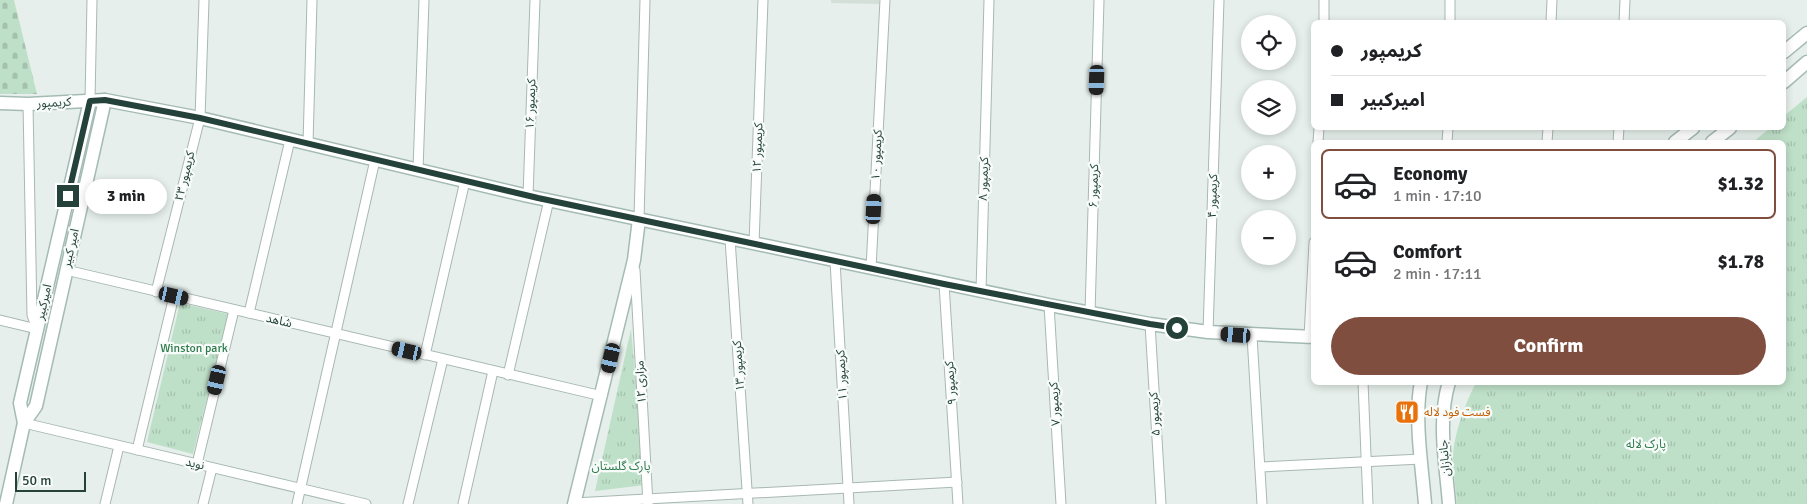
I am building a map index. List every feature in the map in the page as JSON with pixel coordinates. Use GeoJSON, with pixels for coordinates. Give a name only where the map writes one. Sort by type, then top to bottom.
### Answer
{"type":"FeatureCollection","features":[{"type":"Feature","properties":{"kind":"street"},"geometry":{"type":"LineString","coordinates":[[90,101],[92,0]]}},
{"type":"Feature","properties":{"kind":"street","name":"کریمپور ۲۳"},"geometry":{"type":"LineString","coordinates":[[156,292],[200,118],[204,0]]}},
{"type":"Feature","properties":{"kind":"street"},"geometry":{"type":"LineString","coordinates":[[308,144],[312,0]]}},
{"type":"Feature","properties":{"kind":"street"},"geometry":{"type":"LineString","coordinates":[[418,170],[424,0]]}},
{"type":"Feature","properties":{"kind":"street","name":"کریمپور ۱۶"},"geometry":{"type":"LineString","coordinates":[[528,196],[534,0]]}},
{"type":"Feature","properties":{"kind":"street"},"geometry":{"type":"LineString","coordinates":[[645,0],[639,219],[634,260],[602,396],[574,503],[648,502],[747,494],[957,482]]}},
{"type":"Feature","properties":{"kind":"street","name":"کریمپور ۱۲"},"geometry":{"type":"LineString","coordinates":[[754,244],[763,0]]}},
{"type":"Feature","properties":{"kind":"street","name":"کریمپور ۱۰"},"geometry":{"type":"LineString","coordinates":[[871,268],[885,0]]}},
{"type":"Feature","properties":{"kind":"street","name":"کریمپور ۸"},"geometry":{"type":"LineString","coordinates":[[980,291],[989,0]]}},
{"type":"Feature","properties":{"kind":"street","name":"کریمپور ۶"},"geometry":{"type":"LineString","coordinates":[[1090,313],[1100,0]]}},
{"type":"Feature","properties":{"kind":"street","name":"کریمپور ۴"},"geometry":{"type":"LineString","coordinates":[[1208,332],[1219,0]]}},
{"type":"Feature","properties":{"kind":"street"},"geometry":{"type":"LineString","coordinates":[[1324,0],[1324,20]]}},
{"type":"Feature","properties":{"kind":"street"},"geometry":{"type":"LineString","coordinates":[[1450,0],[1450,20]]}},
{"type":"Feature","properties":{"kind":"street"},"geometry":{"type":"LineString","coordinates":[[1551,20],[1552,0]]}},
{"type":"Feature","properties":{"kind":"street"},"geometry":{"type":"LineString","coordinates":[[1624,20],[1625,0]]}},
{"type":"Feature","properties":{"kind":"street"},"geometry":{"type":"LineString","coordinates":[[1786,50],[1807,33]]}},
{"type":"Feature","properties":{"kind":"street"},"geometry":{"type":"LineString","coordinates":[[1786,80],[1807,62]]}},
{"type":"Feature","properties":{"kind":"street","name":"کریمپور"},"geometry":{"type":"LineString","coordinates":[[0,103],[28,104],[105,100],[200,118],[528,196],[1090,313],[1208,332],[1252,336],[1311,337]]}},
{"type":"Feature","properties":{"kind":"street","name":"امیر کبیر"},"geometry":{"type":"LineString","coordinates":[[24,423],[36,406],[105,100]]}},
{"type":"Feature","properties":{"kind":"street","name":"امیرکبیر"},"geometry":{"type":"LineString","coordinates":[[6,504],[24,423],[20,403],[90,101]]}},
{"type":"Feature","properties":{"kind":"street"},"geometry":{"type":"LineString","coordinates":[[28,104],[32,315],[37,329]]}},
{"type":"Feature","properties":{"kind":"street"},"geometry":{"type":"LineString","coordinates":[[1678,140],[1690,130]]}},
{"type":"Feature","properties":{"kind":"street"},"geometry":{"type":"LineString","coordinates":[[1715,140],[1727,130]]}},
{"type":"Feature","properties":{"kind":"street"},"geometry":{"type":"LineString","coordinates":[[248,314],[290,140]]}},
{"type":"Feature","properties":{"kind":"street"},"geometry":{"type":"LineString","coordinates":[[297,504],[375,160]]}},
{"type":"Feature","properties":{"kind":"street"},"geometry":{"type":"LineString","coordinates":[[425,355],[465,181]]}},
{"type":"Feature","properties":{"kind":"street"},"geometry":{"type":"LineString","coordinates":[[508,374],[549,200]]}},
{"type":"Feature","properties":{"kind":"street","name":"کریمپور ۱۳"},"geometry":{"type":"LineString","coordinates":[[730,238],[748,504]]}},
{"type":"Feature","properties":{"kind":"street","name":"مزاری ۱۲"},"geometry":{"type":"LineString","coordinates":[[634,260],[648,502]]}},
{"type":"Feature","properties":{"kind":"street","name":"کریمپور ۱۱"},"geometry":{"type":"LineString","coordinates":[[836,261],[849,504]]}},
{"type":"Feature","properties":{"kind":"street","name":"شاهد"},"geometry":{"type":"LineString","coordinates":[[66,270],[602,396]]}},
{"type":"Feature","properties":{"kind":"street","name":"کریمپور ۹"},"geometry":{"type":"LineString","coordinates":[[944,284],[958,504]]}},
{"type":"Feature","properties":{"kind":"street"},"geometry":{"type":"LineString","coordinates":[[137,450],[174,296]]}},
{"type":"Feature","properties":{"kind":"street","name":"کریمپور ۷"},"geometry":{"type":"LineString","coordinates":[[1050,305],[1061,504]]}},
{"type":"Feature","properties":{"kind":"street"},"geometry":{"type":"LineString","coordinates":[[197,464],[234,310]]}},
{"type":"Feature","properties":{"kind":"street"},"geometry":{"type":"LineString","coordinates":[[0,320],[37,329]]}},
{"type":"Feature","properties":{"kind":"street","name":"کریمپور ۵"},"geometry":{"type":"LineString","coordinates":[[1150,324],[1160,504]]}},
{"type":"Feature","properties":{"kind":"street"},"geometry":{"type":"LineString","coordinates":[[1252,336],[1262,504]]}},
{"type":"Feature","properties":{"kind":"street"},"geometry":{"type":"LineString","coordinates":[[408,504],[443,359]]}},
{"type":"Feature","properties":{"kind":"street"},"geometry":{"type":"LineString","coordinates":[[462,504],[493,371]]}},
{"type":"Feature","properties":{"kind":"street"},"geometry":{"type":"LineString","coordinates":[[1363,385],[1368,504]]}},
{"type":"Feature","properties":{"kind":"street","name":"جانبازان"},"geometry":{"type":"LineString","coordinates":[[1420,385],[1419,393],[1421,459],[1425,504]]}},
{"type":"Feature","properties":{"kind":"street","name":"جانبازان"},"geometry":{"type":"LineString","coordinates":[[1448,385],[1444,398],[1443,420],[1449,504]]}},
{"type":"Feature","properties":{"kind":"street","name":"نوید"},"geometry":{"type":"LineString","coordinates":[[24,423],[366,504]]}},
{"type":"Feature","properties":{"kind":"street"},"geometry":{"type":"LineString","coordinates":[[105,504],[118,446]]}},
{"type":"Feature","properties":{"kind":"street"},"geometry":{"type":"LineString","coordinates":[[1260,467],[1421,459]]}},
{"type":"Feature","properties":{"kind":"street"},"geometry":{"type":"LineString","coordinates":[[203,504],[212,468]]}},
{"type":"Feature","properties":{"kind":"shaded area"},"geometry":{"type":"Polygon","coordinates":[[[831,0],[879,0],[879,4],[831,3],[831,0]]]}},
{"type":"Feature","properties":{"kind":"green space"},"geometry":{"type":"Polygon","coordinates":[[[0,0],[14,0],[37,94],[0,94],[0,0]]]}},
{"type":"Feature","properties":{"kind":"green space","name":"پارک لاله"},"geometry":{"type":"Polygon","coordinates":[[[1807,97],[1807,504],[1457,504],[1453,463],[1455,439],[1475,385],[1786,385],[1786,140],[1755,140],[1768,130],[1786,130],[1786,114],[1807,97]]]}},
{"type":"Feature","properties":{"kind":"green space","name":"Winston park"},"geometry":{"type":"Polygon","coordinates":[[[180,303],[228,314],[193,454],[147,442],[180,303]]]}},
{"type":"Feature","properties":{"kind":"green space","name":"پارک گلستان"},"geometry":{"type":"Polygon","coordinates":[[[631,329],[645,485],[595,491],[631,329]]]}},
{"type":"Feature","properties":{"kind":"place","name":"فست فود لاله"},"geometry":{"type":"Point","coordinates":[1407,412]}},
{"type":"Feature","properties":{"kind":"route"},"geometry":{"type":"LineString","coordinates":[[68,196],[90,101],[105,100],[200,118],[538,198],[944,284],[1177,328]]}}]}
